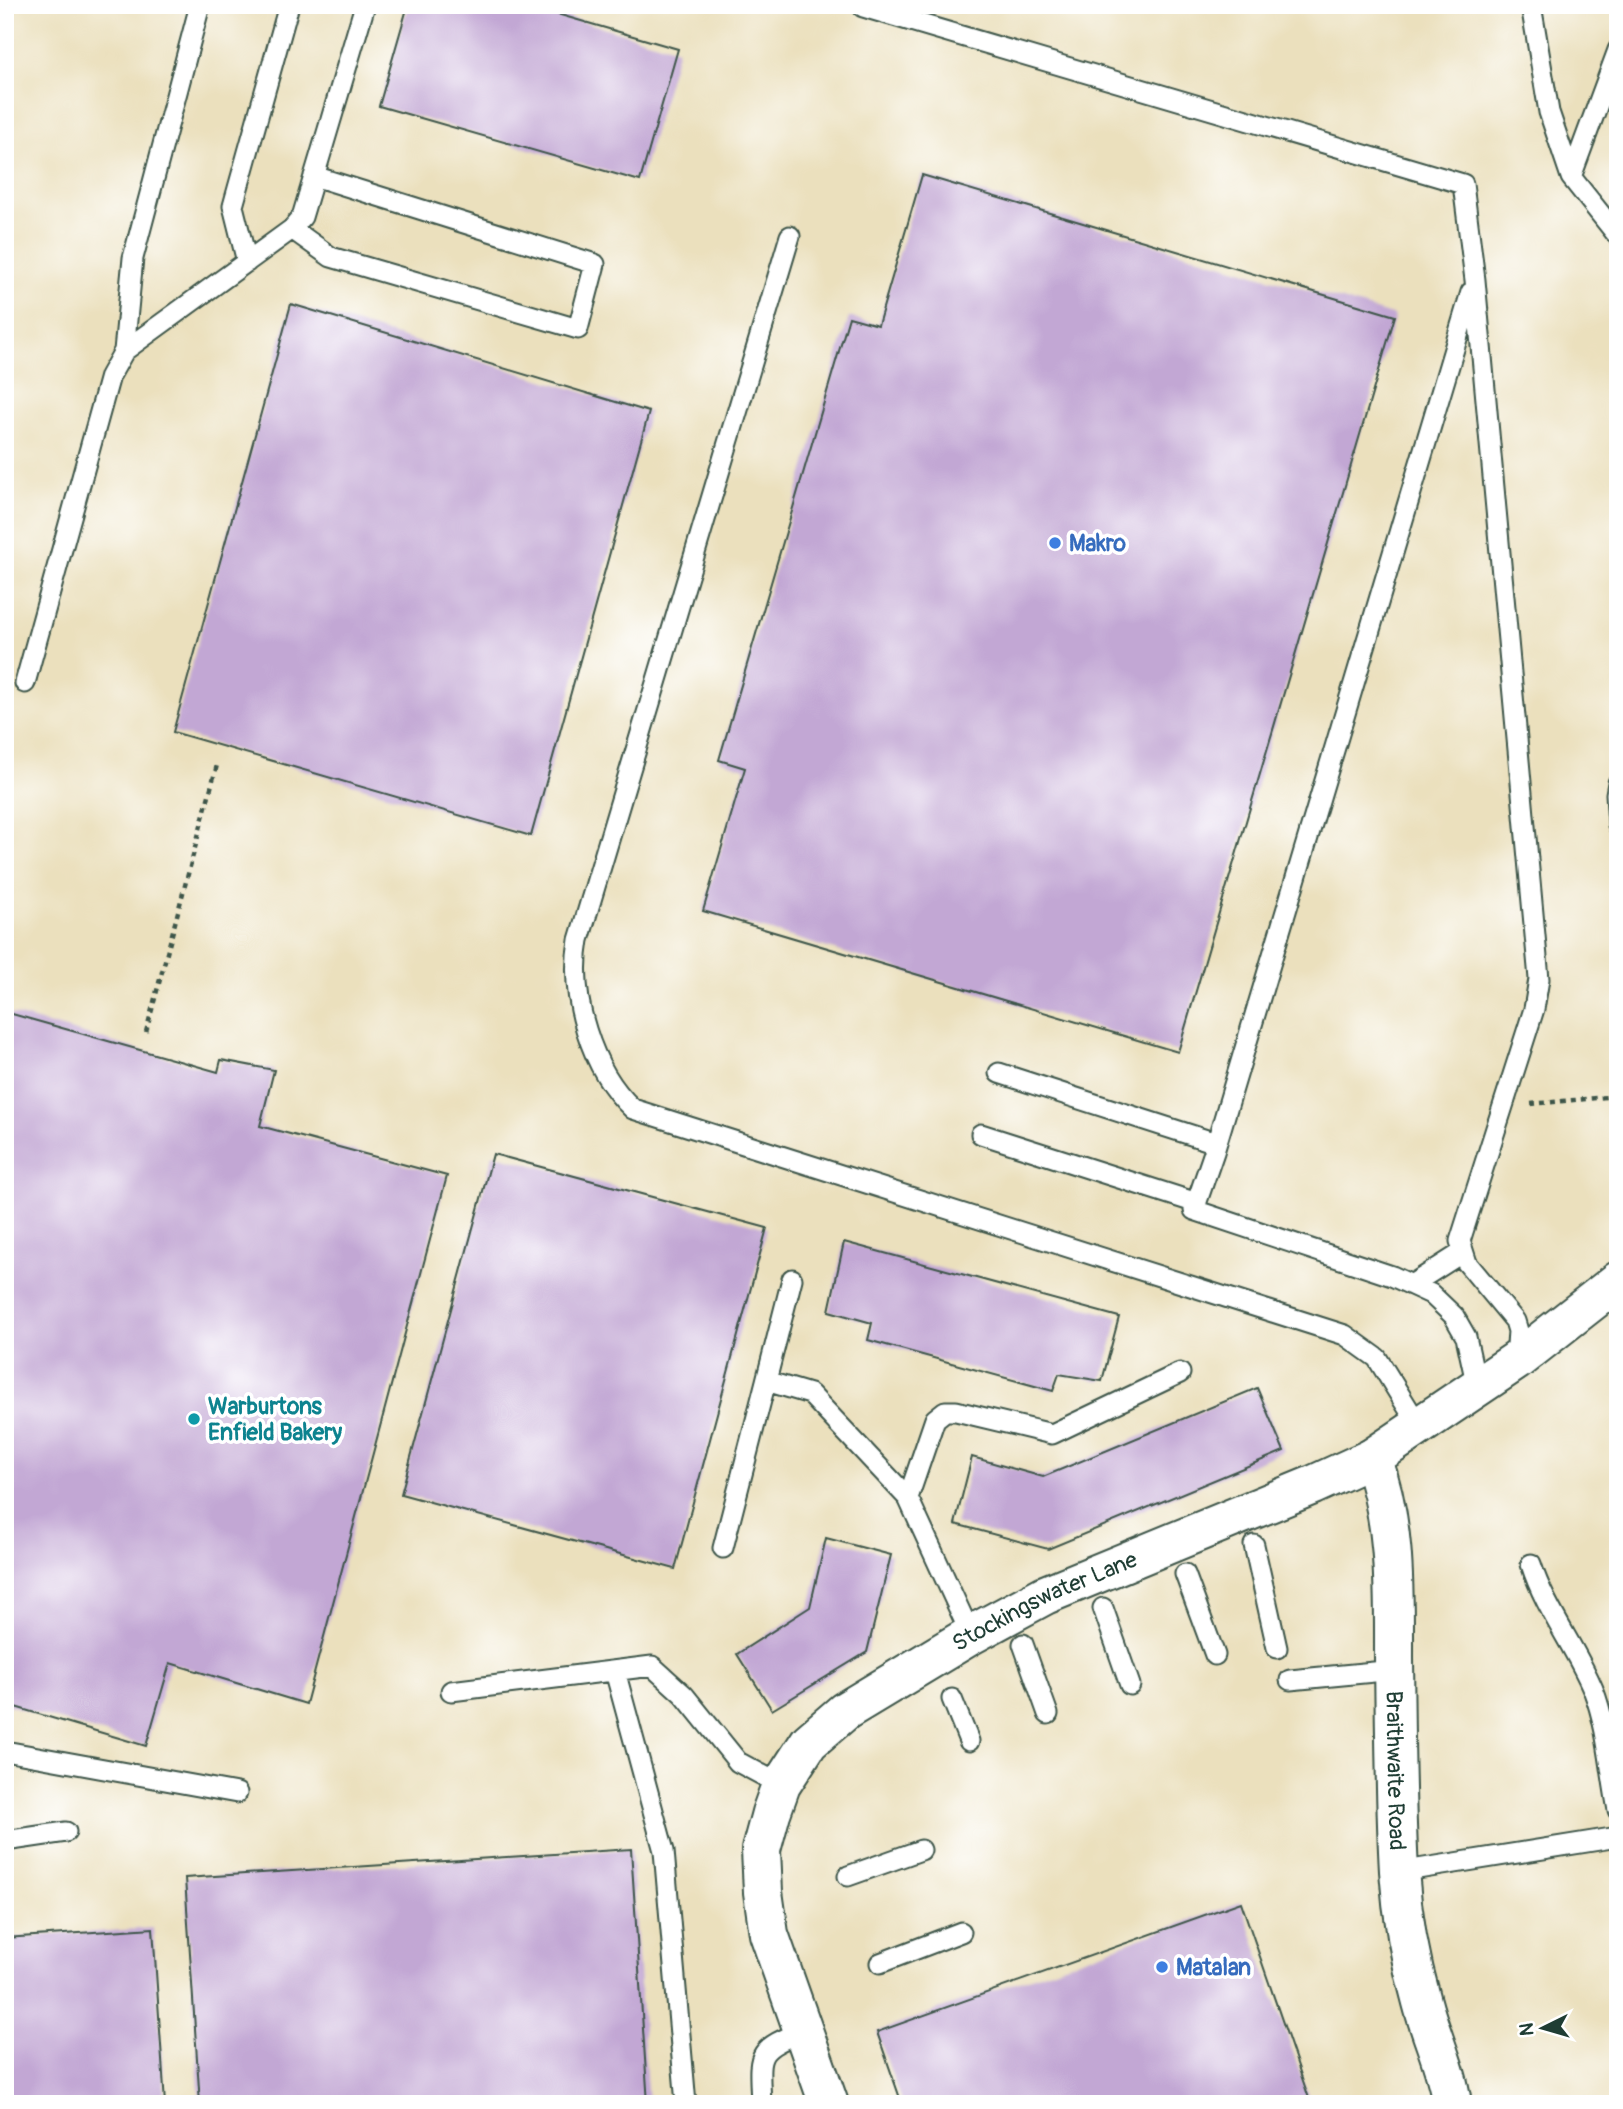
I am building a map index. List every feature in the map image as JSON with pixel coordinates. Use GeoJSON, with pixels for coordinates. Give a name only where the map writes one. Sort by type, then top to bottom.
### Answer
{"type":"FeatureCollection","features":[{"type":"Feature","properties":{"kind":"street","name":"Stockingswater Lane"},"geometry":{"type":"LineString","coordinates":[[829,2104],[769,1934],[763,1892],[761,1850],[781,1784],[809,1742],[845,1711],[971,1635],[1045,1595],[1313,1485],[1372,1458],[1516,1361],[1618,1281]]}},
{"type":"Feature","properties":{"kind":"street","name":"Braithwaite Road"},"geometry":{"type":"LineString","coordinates":[[1372,1458],[1380,1479],[1389,1525],[1394,1577],[1399,1872],[1405,1918],[1422,2002],[1457,2096]]}},
{"type":"Feature","properties":{"kind":"lane"},"geometry":{"type":"LineString","coordinates":[[25,683],[110,376],[124,351],[133,258],[200,5]]}},
{"type":"Feature","properties":{"kind":"lane"},"geometry":{"type":"LineString","coordinates":[[247,262],[233,206],[289,5]]}},
{"type":"Feature","properties":{"kind":"lane"},"geometry":{"type":"LineString","coordinates":[[124,351],[292,229],[302,217],[365,5]]}},
{"type":"Feature","properties":{"kind":"lane"},"geometry":{"type":"LineString","coordinates":[[1531,5],[1549,112],[1571,177],[1618,236]]}},
{"type":"Feature","properties":{"kind":"lane"},"geometry":{"type":"LineString","coordinates":[[863,7],[1463,184],[1475,280],[1539,979],[1534,1009],[1460,1241],[1468,1263],[1515,1321],[1518,1331],[1516,1361]]}},
{"type":"Feature","properties":{"kind":"lane"},"geometry":{"type":"LineString","coordinates":[[1571,177],[1618,50]]}},
{"type":"Feature","properties":{"kind":"lane"},"geometry":{"type":"LineString","coordinates":[[292,229],[331,257],[578,329],[594,264],[314,176]]}},
{"type":"Feature","properties":{"kind":"lane"},"geometry":{"type":"LineString","coordinates":[[790,236],[579,940],[575,979],[589,1040],[610,1083],[633,1109],[1345,1335],[1377,1358],[1419,1426]]}},
{"type":"Feature","properties":{"kind":"lane"},"geometry":{"type":"LineString","coordinates":[[1475,280],[1194,1210],[1411,1284],[1431,1294],[1454,1316],[1466,1337],[1477,1387]]}},
{"type":"Feature","properties":{"kind":"lane"},"geometry":{"type":"LineString","coordinates":[[1618,783],[1618,825]]}},
{"type":"Feature","properties":{"kind":"lane"},"geometry":{"type":"LineString","coordinates":[[999,1073],[1216,1143]]}},
{"type":"Feature","properties":{"kind":"lane"},"geometry":{"type":"LineString","coordinates":[[981,1133],[1196,1203]]}},
{"type":"Feature","properties":{"kind":"lane"},"geometry":{"type":"LineString","coordinates":[[1411,1284],[1463,1252]]}},
{"type":"Feature","properties":{"kind":"lane"},"geometry":{"type":"LineString","coordinates":[[723,1548],[793,1279]]}},
{"type":"Feature","properties":{"kind":"lane"},"geometry":{"type":"LineString","coordinates":[[908,1498],[934,1419],[945,1411],[956,1411],[1052,1434],[1180,1373]]}},
{"type":"Feature","properties":{"kind":"lane"},"geometry":{"type":"LineString","coordinates":[[766,1381],[810,1394],[908,1498],[971,1635]]}},
{"type":"Feature","properties":{"kind":"lane"},"geometry":{"type":"LineString","coordinates":[[1254,1545],[1277,1647]]}},
{"type":"Feature","properties":{"kind":"lane"},"geometry":{"type":"LineString","coordinates":[[1531,1564],[1548,1606],[1592,1687],[1604,1720],[1618,1810]]}},
{"type":"Feature","properties":{"kind":"lane"},"geometry":{"type":"LineString","coordinates":[[1185,1574],[1216,1655]]}},
{"type":"Feature","properties":{"kind":"lane"},"geometry":{"type":"LineString","coordinates":[[1103,1608],[1130,1685]]}},
{"type":"Feature","properties":{"kind":"lane"},"geometry":{"type":"LineString","coordinates":[[1023,1644],[1048,1714]]}},
{"type":"Feature","properties":{"kind":"lane"},"geometry":{"type":"LineString","coordinates":[[451,1691],[652,1666],[684,1695],[738,1762],[781,1784]]}},
{"type":"Feature","properties":{"kind":"lane"},"geometry":{"type":"LineString","coordinates":[[614,1671],[664,1851],[686,2104]]}},
{"type":"Feature","properties":{"kind":"lane"},"geometry":{"type":"LineString","coordinates":[[1290,1680],[1395,1671]]}},
{"type":"Feature","properties":{"kind":"lane"},"geometry":{"type":"LineString","coordinates":[[952,1699],[969,1741]]}},
{"type":"Feature","properties":{"kind":"lane"},"geometry":{"type":"LineString","coordinates":[[5,1751],[237,1793]]}},
{"type":"Feature","properties":{"kind":"lane"},"geometry":{"type":"LineString","coordinates":[[5,1841],[66,1832]]}},
{"type":"Feature","properties":{"kind":"lane"},"geometry":{"type":"LineString","coordinates":[[1399,1872],[1618,1837]]}},
{"type":"Feature","properties":{"kind":"lane"},"geometry":{"type":"LineString","coordinates":[[848,1876],[921,1850]]}},
{"type":"Feature","properties":{"kind":"lane"},"geometry":{"type":"LineString","coordinates":[[880,1963],[961,1932]]}},
{"type":"Feature","properties":{"kind":"lane"},"geometry":{"type":"LineString","coordinates":[[761,2104],[759,2061],[772,2043],[803,2031]]}},
{"type":"Feature","properties":{"kind":"path"},"geometry":{"type":"LineString","coordinates":[[146,1032],[217,765]]}},
{"type":"Feature","properties":{"kind":"path"},"geometry":{"type":"LineString","coordinates":[[1503,1106],[1618,1096]]}},
{"type":"Feature","properties":{"kind":"building"},"geometry":{"type":"Polygon","coordinates":[[[408,5],[526,5],[678,49],[640,181],[379,106],[408,5]]]}},
{"type":"Feature","properties":{"kind":"building","name":"Makro"},"geometry":{"type":"Polygon","coordinates":[[[922,175],[1395,316],[1178,1052],[703,911],[745,768],[719,760],[849,317],[878,325],[922,175]]]}},
{"type":"Feature","properties":{"kind":"building"},"geometry":{"type":"Polygon","coordinates":[[[291,304],[649,412],[531,836],[173,732],[291,304]]]}},
{"type":"Feature","properties":{"kind":"building","name":"Warburtons Enfield Bakery"},"geometry":{"type":"Polygon","coordinates":[[[5,1012],[218,1072],[221,1060],[274,1070],[260,1126],[447,1176],[306,1704],[170,1663],[146,1746],[5,1704],[5,1012]]]}},
{"type":"Feature","properties":{"kind":"building"},"geometry":{"type":"Polygon","coordinates":[[[493,1154],[767,1228],[675,1569],[401,1494],[493,1154]]]}},
{"type":"Feature","properties":{"kind":"building"},"geometry":{"type":"Polygon","coordinates":[[[844,1242],[1119,1317],[1102,1381],[1059,1374],[1053,1391],[868,1340],[872,1323],[829,1311],[844,1242]]]}},
{"type":"Feature","properties":{"kind":"building"},"geometry":{"type":"Polygon","coordinates":[[[1257,1388],[1284,1451],[1048,1549],[955,1524],[972,1457],[1043,1477],[1257,1388]]]}},
{"type":"Feature","properties":{"kind":"building"},"geometry":{"type":"Polygon","coordinates":[[[826,1538],[891,1555],[867,1652],[772,1710],[737,1654],[810,1607],[826,1538]]]}},
{"type":"Feature","properties":{"kind":"building"},"geometry":{"type":"Polygon","coordinates":[[[631,1849],[648,2104],[200,2104],[185,1878],[631,1849]]]}},
{"type":"Feature","properties":{"kind":"building","name":"Matalan"},"geometry":{"type":"Polygon","coordinates":[[[1241,1902],[1311,2104],[902,2104],[877,2032],[1241,1902]]]}},
{"type":"Feature","properties":{"kind":"building"},"geometry":{"type":"Polygon","coordinates":[[[153,1928],[165,2104],[5,2104],[5,1938],[153,1928]]]}},
{"type":"Feature","properties":{"kind":"place","name":"Makro"},"geometry":{"type":"Point","coordinates":[1055,543]}},
{"type":"Feature","properties":{"kind":"place","name":"Warburtons Enfield Bakery"},"geometry":{"type":"Point","coordinates":[194,1419]}},
{"type":"Feature","properties":{"kind":"place","name":"Matalan"},"geometry":{"type":"Point","coordinates":[1162,1967]}}]}
